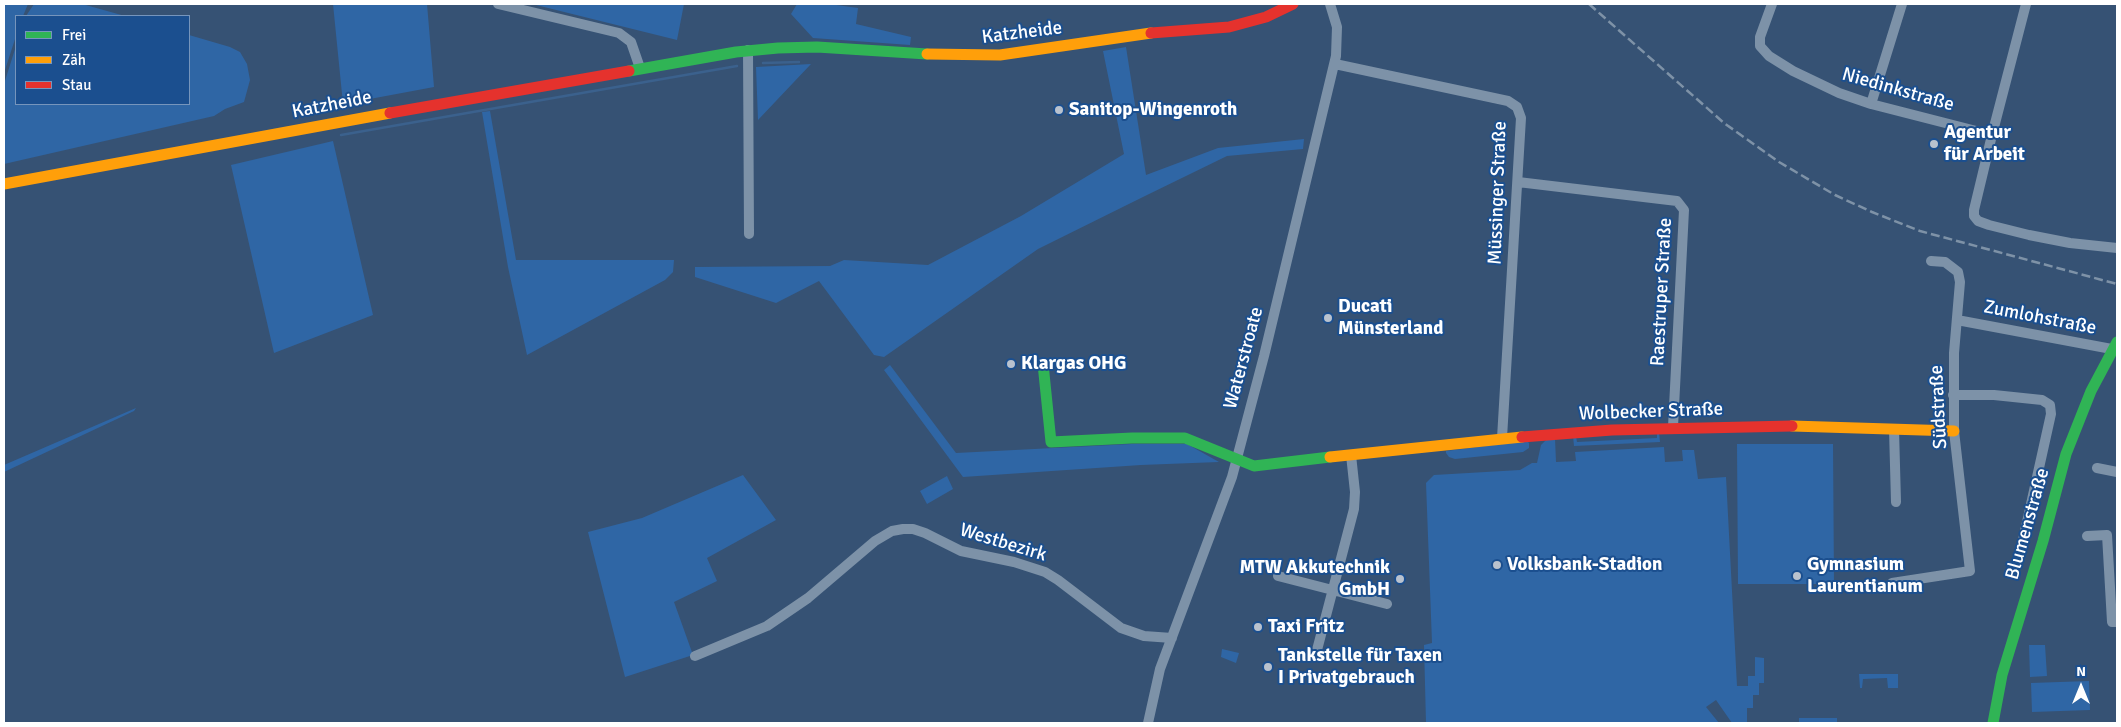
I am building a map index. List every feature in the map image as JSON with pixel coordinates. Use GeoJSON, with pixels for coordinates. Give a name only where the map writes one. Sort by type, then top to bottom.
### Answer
{"type":"FeatureCollection","features":[{"type":"Feature","properties":{"kind":"street"},"geometry":{"type":"LineString","coordinates":[[498,4],[619,33],[631,42],[640,68]]}},
{"type":"Feature","properties":{"kind":"street","name":"Katzheide"},"geometry":{"type":"LineString","coordinates":[[4,184],[748,50],[817,47],[946,55],[1008,54],[1134,34],[1229,27],[1266,18],[1293,4]]}},
{"type":"Feature","properties":{"kind":"street","name":"Waterstroate"},"geometry":{"type":"LineString","coordinates":[[1236,460],[1264,356],[1337,50],[1335,16],[1330,4]]}},
{"type":"Feature","properties":{"kind":"street","name":"Niedinkstraße"},"geometry":{"type":"LineString","coordinates":[[1772,4],[1760,37],[1760,46],[1769,56],[1793,71],[1871,104],[1992,135]]}},
{"type":"Feature","properties":{"kind":"street"},"geometry":{"type":"LineString","coordinates":[[1871,104],[1902,4]]}},
{"type":"Feature","properties":{"kind":"street"},"geometry":{"type":"LineString","coordinates":[[2026,4],[1974,210],[1976,219],[1989,225],[2029,235],[2070,243],[2117,248]]}},
{"type":"Feature","properties":{"kind":"street"},"geometry":{"type":"LineString","coordinates":[[748,50],[749,234]]}},
{"type":"Feature","properties":{"kind":"street","name":"Müssinger Straße"},"geometry":{"type":"LineString","coordinates":[[1334,64],[1508,101],[1517,108],[1521,118],[1502,438]]}},
{"type":"Feature","properties":{"kind":"street","name":"Raestruper Straße"},"geometry":{"type":"LineString","coordinates":[[1518,182],[1677,201],[1684,210],[1673,427]]}},
{"type":"Feature","properties":{"kind":"street","name":"Südstraße"},"geometry":{"type":"LineString","coordinates":[[1892,583],[1970,571],[1954,431],[1953,395],[1960,282],[1958,272],[1945,262],[1931,261]]}},
{"type":"Feature","properties":{"kind":"street","name":"Zumlohstraße"},"geometry":{"type":"LineString","coordinates":[[1957,320],[2116,347]]}},
{"type":"Feature","properties":{"kind":"street","name":"Blumenstraße"},"geometry":{"type":"LineString","coordinates":[[1993,723],[2002,675],[2043,541],[2066,454],[2088,398],[2116,347]]}},
{"type":"Feature","properties":{"kind":"street"},"geometry":{"type":"LineString","coordinates":[[1043,364],[1051,442],[1132,438],[1186,438],[1236,460],[1232,476],[1158,679],[1148,723]]}},
{"type":"Feature","properties":{"kind":"street"},"geometry":{"type":"LineString","coordinates":[[1953,395],[1994,395],[2042,400],[2050,405],[2050,414],[2021,548]]}},
{"type":"Feature","properties":{"kind":"street","name":"Wolbecker Straße"},"geometry":{"type":"LineString","coordinates":[[1236,460],[1254,466],[1261,466],[1502,438],[1600,430],[1673,427],[1774,425],[1954,431]]}},
{"type":"Feature","properties":{"kind":"street"},"geometry":{"type":"LineString","coordinates":[[1894,428],[1896,502]]}},
{"type":"Feature","properties":{"kind":"street"},"geometry":{"type":"LineString","coordinates":[[1317,650],[1355,499],[1351,456]]}},
{"type":"Feature","properties":{"kind":"street"},"geometry":{"type":"LineString","coordinates":[[2097,468],[2117,472]]}},
{"type":"Feature","properties":{"kind":"street","name":"Westbezirk"},"geometry":{"type":"LineString","coordinates":[[695,656],[766,626],[808,598],[875,540],[892,531],[903,529],[913,529],[925,533],[961,551],[1014,562],[1045,572],[1121,628],[1144,636],[1172,638]]}},
{"type":"Feature","properties":{"kind":"street"},"geometry":{"type":"LineString","coordinates":[[2087,536],[2107,535],[2112,622],[2117,622]]}},
{"type":"Feature","properties":{"kind":"street"},"geometry":{"type":"LineString","coordinates":[[1278,576],[1387,604]]}},
{"type":"Feature","properties":{"kind":"shaded area"},"geometry":{"type":"Polygon","coordinates":[[[4,4],[28,4],[23,15],[15,15],[15,39],[4,73],[4,4]]]}},
{"type":"Feature","properties":{"kind":"shaded area"},"geometry":{"type":"Polygon","coordinates":[[[34,4],[82,4],[121,15],[27,15],[34,4]]]}},
{"type":"Feature","properties":{"kind":"shaded area"},"geometry":{"type":"Polygon","coordinates":[[[333,4],[427,4],[434,87],[343,104],[333,4]]]}},
{"type":"Feature","properties":{"kind":"shaded area"},"geometry":{"type":"Polygon","coordinates":[[[532,4],[684,4],[677,40],[532,4]]]}},
{"type":"Feature","properties":{"kind":"shaded area"},"geometry":{"type":"Polygon","coordinates":[[[797,4],[829,4],[858,8],[856,24],[911,37],[910,45],[813,38],[791,14],[797,4]]]}},
{"type":"Feature","properties":{"kind":"shaded area"},"geometry":{"type":"Polygon","coordinates":[[[190,35],[230,47],[240,52],[247,64],[250,80],[244,102],[225,109],[214,116],[4,164],[4,84],[15,49],[15,105],[190,105],[190,35]]]}},
{"type":"Feature","properties":{"kind":"shaded area"},"geometry":{"type":"Polygon","coordinates":[[[1126,47],[1146,175],[1218,148],[1304,139],[1303,149],[1227,156],[1038,249],[884,357],[874,355],[819,281],[776,303],[695,277],[695,267],[830,266],[844,260],[928,265],[1021,216],[1124,154],[1103,51],[1126,47]]]}},
{"type":"Feature","properties":{"kind":"shaded area"},"geometry":{"type":"Polygon","coordinates":[[[811,64],[758,120],[756,67],[811,64]]]}},
{"type":"Feature","properties":{"kind":"shaded area"},"geometry":{"type":"Polygon","coordinates":[[[490,111],[516,260],[674,260],[673,272],[665,280],[527,355],[508,267],[482,112],[490,111]]]}},
{"type":"Feature","properties":{"kind":"shaded area"},"geometry":{"type":"Polygon","coordinates":[[[333,141],[373,315],[274,353],[231,165],[333,141]]]}},
{"type":"Feature","properties":{"kind":"shaded area"},"geometry":{"type":"Polygon","coordinates":[[[890,365],[956,453],[1132,444],[1187,444],[1219,462],[1141,465],[963,477],[884,370],[890,365]]]}},
{"type":"Feature","properties":{"kind":"shaded area"},"geometry":{"type":"Polygon","coordinates":[[[136,408],[134,411],[4,472],[4,465],[136,408]]]}},
{"type":"Feature","properties":{"kind":"shaded area"},"geometry":{"type":"Polygon","coordinates":[[[1657,432],[1659,432],[1660,442],[1574,446],[1573,436],[1576,436],[1577,442],[1657,438],[1657,432]]]}},
{"type":"Feature","properties":{"kind":"shaded area"},"geometry":{"type":"Polygon","coordinates":[[[1548,438],[1555,438],[1556,462],[1576,461],[1575,452],[1664,447],[1665,462],[1683,461],[1682,450],[1694,450],[1698,479],[1726,477],[1737,686],[1748,686],[1748,676],[1755,676],[1755,657],[1764,658],[1764,683],[1759,683],[1759,695],[1753,695],[1753,708],[1747,708],[1747,723],[1732,723],[1716,700],[1706,707],[1719,723],[1426,723],[1424,645],[1432,643],[1426,483],[1434,475],[1520,470],[1532,463],[1537,463],[1541,445],[1548,438]]]}},
{"type":"Feature","properties":{"kind":"shaded area"},"geometry":{"type":"Polygon","coordinates":[[[1527,441],[1529,448],[1523,452],[1455,459],[1449,457],[1446,453],[1446,451],[1527,441]]]}},
{"type":"Feature","properties":{"kind":"shaded area"},"geometry":{"type":"Polygon","coordinates":[[[1737,444],[1833,444],[1834,584],[1738,584],[1737,444]]]}},
{"type":"Feature","properties":{"kind":"shaded area"},"geometry":{"type":"Polygon","coordinates":[[[743,475],[776,520],[707,558],[717,581],[674,602],[693,655],[625,677],[588,532],[642,518],[743,475]]]}},
{"type":"Feature","properties":{"kind":"shaded area"},"geometry":{"type":"Polygon","coordinates":[[[947,476],[953,489],[927,504],[920,491],[947,476]]]}},
{"type":"Feature","properties":{"kind":"shaded area"},"geometry":{"type":"Polygon","coordinates":[[[2029,645],[2045,645],[2047,676],[2030,677],[2029,645]]]}},
{"type":"Feature","properties":{"kind":"shaded area"},"geometry":{"type":"Polygon","coordinates":[[[1222,649],[1239,653],[1236,663],[1221,657],[1222,649]]]}},
{"type":"Feature","properties":{"kind":"shaded area"},"geometry":{"type":"Polygon","coordinates":[[[1859,674],[1898,674],[1898,688],[1888,688],[1887,678],[1863,679],[1862,688],[1860,688],[1859,674]]]}},
{"type":"Feature","properties":{"kind":"shaded area"},"geometry":{"type":"Polygon","coordinates":[[[2089,681],[2090,710],[2032,712],[2031,683],[2089,681]]]}},
{"type":"Feature","properties":{"kind":"shaded area"},"geometry":{"type":"Polygon","coordinates":[[[1799,718],[1837,718],[1837,723],[1799,723],[1799,718]]]}},
{"type":"Feature","properties":{"kind":"waterway"},"geometry":{"type":"LineString","coordinates":[[763,63],[799,62]]}},
{"type":"Feature","properties":{"kind":"waterway"},"geometry":{"type":"LineString","coordinates":[[341,135],[737,66]]}},
{"type":"Feature","properties":{"kind":"railway"},"geometry":{"type":"LineString","coordinates":[[1589,4],[1724,123],[1779,162],[1835,195],[1920,231],[2117,284]]}},
{"type":"Feature","properties":{"kind":"traffic: fast"},"geometry":{"type":"LineString","coordinates":[[629,71],[736,52],[778,48],[817,47],[927,54]]}},
{"type":"Feature","properties":{"kind":"traffic: fast"},"geometry":{"type":"LineString","coordinates":[[1993,723],[2002,675],[2043,541],[2066,454],[2091,391],[2117,342]]}},
{"type":"Feature","properties":{"kind":"traffic: fast"},"geometry":{"type":"LineString","coordinates":[[1043,364],[1051,442],[1132,438],[1185,438],[1254,466],[1330,457]]}},
{"type":"Feature","properties":{"kind":"traffic: slow"},"geometry":{"type":"LineString","coordinates":[[927,54],[1000,55],[1151,33]]}},
{"type":"Feature","properties":{"kind":"traffic: slow"},"geometry":{"type":"LineString","coordinates":[[4,184],[390,113]]}},
{"type":"Feature","properties":{"kind":"traffic: slow"},"geometry":{"type":"LineString","coordinates":[[1792,426],[1954,431]]}},
{"type":"Feature","properties":{"kind":"traffic: slow"},"geometry":{"type":"LineString","coordinates":[[1330,457],[1522,437]]}},
{"type":"Feature","properties":{"kind":"traffic: jam"},"geometry":{"type":"LineString","coordinates":[[1151,33],[1229,27],[1266,17],[1293,4]]}},
{"type":"Feature","properties":{"kind":"traffic: jam"},"geometry":{"type":"LineString","coordinates":[[390,113],[629,71]]}},
{"type":"Feature","properties":{"kind":"traffic: jam"},"geometry":{"type":"LineString","coordinates":[[1522,437],[1612,430],[1792,426]]}},
{"type":"Feature","properties":{"kind":"place","name":"Sanitop-Wingenroth"},"geometry":{"type":"Point","coordinates":[1059,110]}},
{"type":"Feature","properties":{"kind":"place","name":"Agentur für Arbeit"},"geometry":{"type":"Point","coordinates":[1934,144]}},
{"type":"Feature","properties":{"kind":"place","name":"Ducati Münsterland"},"geometry":{"type":"Point","coordinates":[1328,318]}},
{"type":"Feature","properties":{"kind":"place","name":"Klargas OHG"},"geometry":{"type":"Point","coordinates":[1011,364]}},
{"type":"Feature","properties":{"kind":"place","name":"Volksbank-Stadion"},"geometry":{"type":"Point","coordinates":[1497,565]}},
{"type":"Feature","properties":{"kind":"place","name":"Gymnasium Laurentianum"},"geometry":{"type":"Point","coordinates":[1797,576]}},
{"type":"Feature","properties":{"kind":"place","name":"MTW Akkutechnik GmbH"},"geometry":{"type":"Point","coordinates":[1400,579]}},
{"type":"Feature","properties":{"kind":"place","name":"Taxi Fritz"},"geometry":{"type":"Point","coordinates":[1258,627]}},
{"type":"Feature","properties":{"kind":"place","name":"Tankstelle für Taxen I Privatgebrauch"},"geometry":{"type":"Point","coordinates":[1268,667]}}]}
